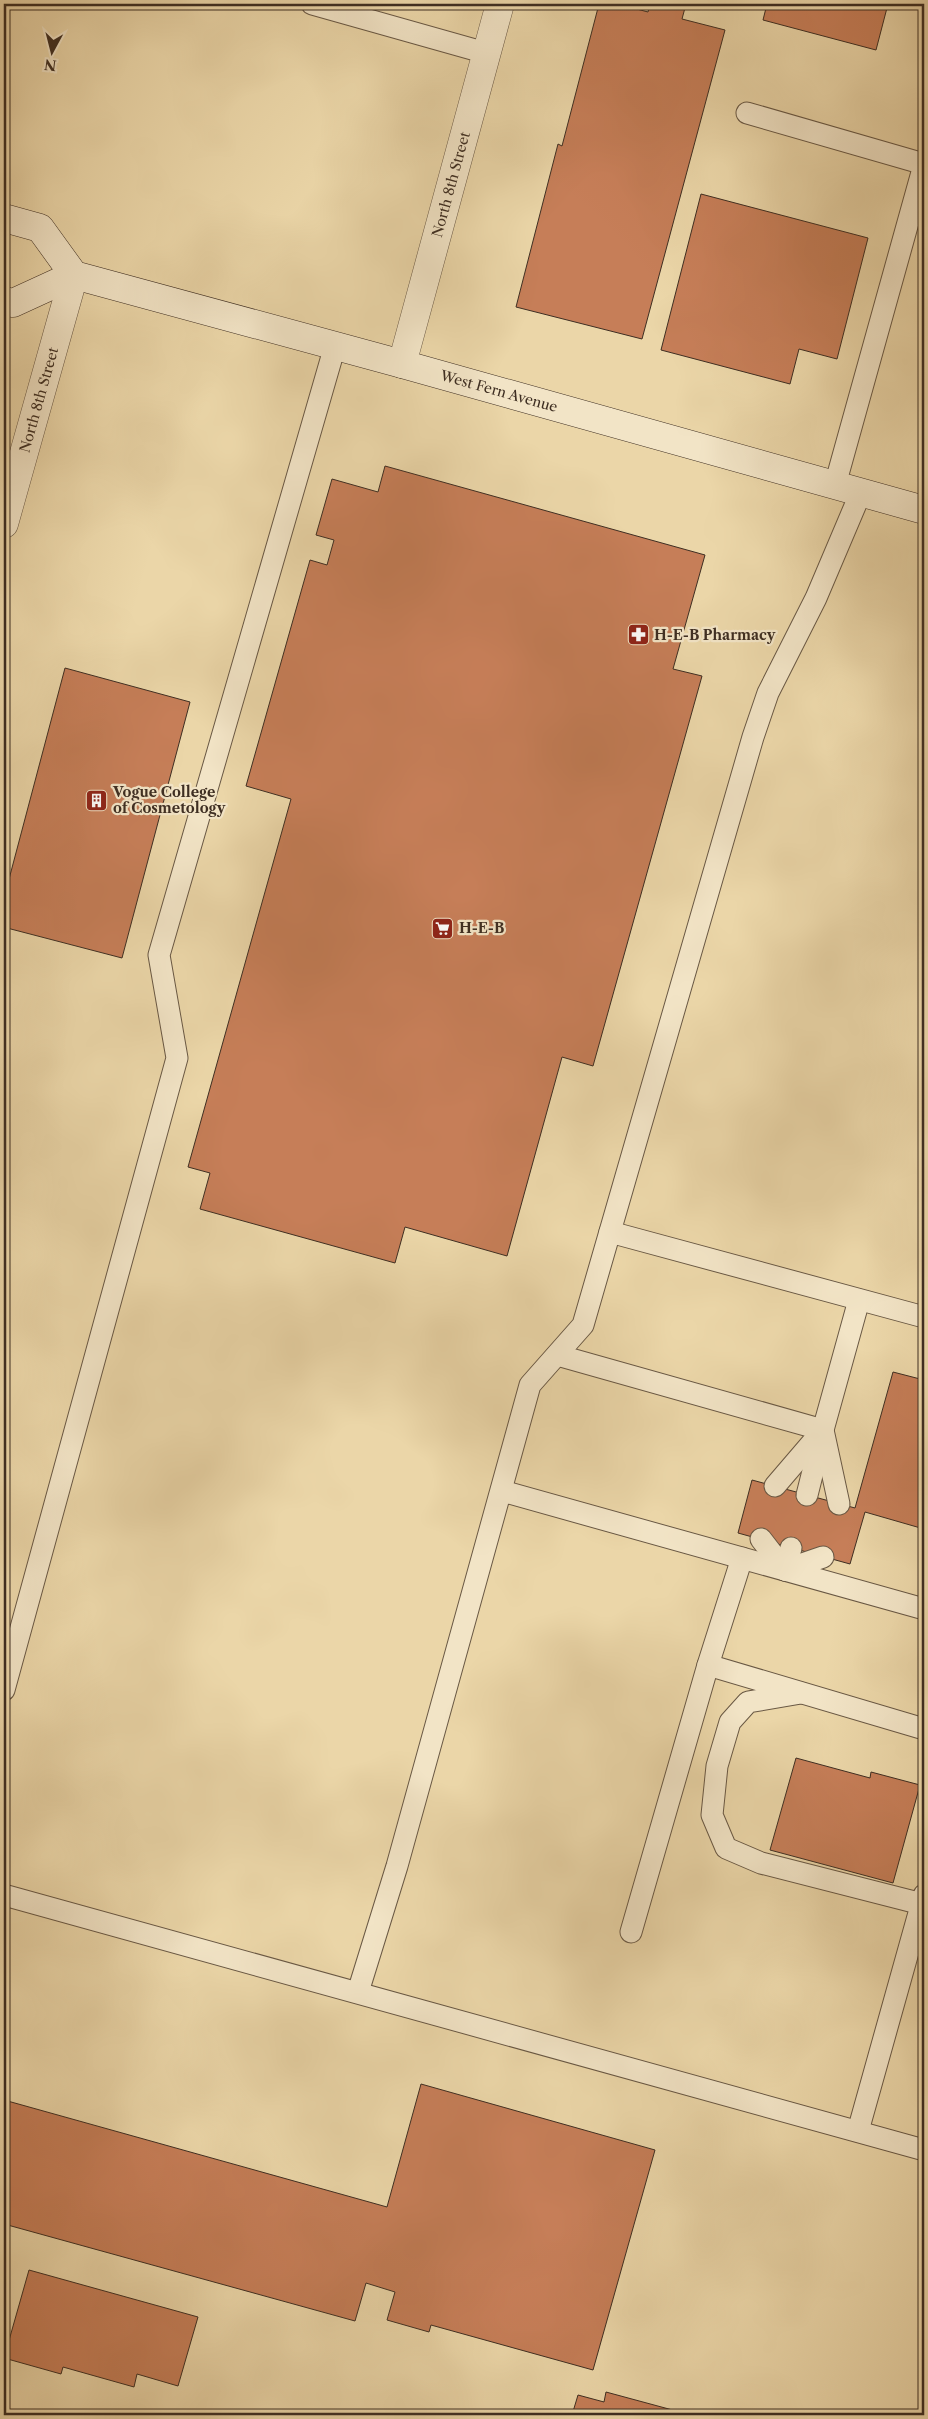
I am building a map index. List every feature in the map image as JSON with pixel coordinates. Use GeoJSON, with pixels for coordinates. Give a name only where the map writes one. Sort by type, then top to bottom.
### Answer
{"type":"FeatureCollection","features":[{"type":"Feature","properties":{"kind":"street","name":"North 8th Street"},"geometry":{"type":"LineString","coordinates":[[402,364],[500,4]]}},
{"type":"Feature","properties":{"kind":"street"},"geometry":{"type":"LineString","coordinates":[[4,218],[40,228],[74,276],[13,303],[4,301]]}},
{"type":"Feature","properties":{"kind":"street","name":"North 8th Street"},"geometry":{"type":"LineString","coordinates":[[4,524],[74,276]]}},
{"type":"Feature","properties":{"kind":"street","name":"West Fern Avenue"},"geometry":{"type":"LineString","coordinates":[[74,276],[402,364],[924,510]]}},
{"type":"Feature","properties":{"kind":"lane"},"geometry":{"type":"LineString","coordinates":[[312,4],[486,53]]}},
{"type":"Feature","properties":{"kind":"lane"},"geometry":{"type":"LineString","coordinates":[[747,113],[924,164],[918,214],[835,485]]}},
{"type":"Feature","properties":{"kind":"lane"},"geometry":{"type":"LineString","coordinates":[[4,1690],[177,1058],[158,955],[334,346]]}},
{"type":"Feature","properties":{"kind":"lane"},"geometry":{"type":"LineString","coordinates":[[358,1992],[397,1866],[530,1385],[583,1325],[753,737],[768,694],[816,598],[861,492]]}},
{"type":"Feature","properties":{"kind":"lane"},"geometry":{"type":"LineString","coordinates":[[610,1232],[924,1317]]}},
{"type":"Feature","properties":{"kind":"lane"},"geometry":{"type":"LineString","coordinates":[[807,1495],[859,1300]]}},
{"type":"Feature","properties":{"kind":"lane"},"geometry":{"type":"LineString","coordinates":[[556,1355],[823,1430]]}},
{"type":"Feature","properties":{"kind":"lane"},"geometry":{"type":"LineString","coordinates":[[775,1486],[823,1430]]}},
{"type":"Feature","properties":{"kind":"lane"},"geometry":{"type":"LineString","coordinates":[[823,1430],[839,1504]]}},
{"type":"Feature","properties":{"kind":"lane"},"geometry":{"type":"LineString","coordinates":[[502,1491],[924,1608]]}},
{"type":"Feature","properties":{"kind":"lane"},"geometry":{"type":"LineString","coordinates":[[761,1539],[785,1570]]}},
{"type":"Feature","properties":{"kind":"lane"},"geometry":{"type":"LineString","coordinates":[[785,1570],[791,1548]]}},
{"type":"Feature","properties":{"kind":"lane"},"geometry":{"type":"LineString","coordinates":[[785,1570],[823,1556]]}},
{"type":"Feature","properties":{"kind":"lane"},"geometry":{"type":"LineString","coordinates":[[631,1932],[708,1665],[742,1558]]}},
{"type":"Feature","properties":{"kind":"lane"},"geometry":{"type":"LineString","coordinates":[[708,1665],[924,1729]]}},
{"type":"Feature","properties":{"kind":"lane"},"geometry":{"type":"LineString","coordinates":[[801,1692],[748,1702],[730,1722],[717,1766],[712,1815],[726,1848],[761,1863],[923,1899],[858,2131]]}},
{"type":"Feature","properties":{"kind":"lane"},"geometry":{"type":"LineString","coordinates":[[4,1894],[924,2150]]}},
{"type":"Feature","properties":{"kind":"building"},"geometry":{"type":"Polygon","coordinates":[[[599,4],[618,4],[648,12],[650,4],[686,4],[682,19],[725,30],[642,339],[516,307],[558,144],[562,146],[599,4]]]}},
{"type":"Feature","properties":{"kind":"building"},"geometry":{"type":"Polygon","coordinates":[[[767,4],[888,4],[876,50],[763,20],[767,4]]]}},
{"type":"Feature","properties":{"kind":"building"},"geometry":{"type":"Polygon","coordinates":[[[701,194],[868,238],[837,359],[799,349],[790,384],[661,350],[701,194]]]}},
{"type":"Feature","properties":{"kind":"building","name":"H-E-B"},"geometry":{"type":"Polygon","coordinates":[[[385,466],[705,555],[673,669],[702,676],[593,1066],[562,1057],[507,1256],[405,1227],[395,1263],[200,1209],[210,1173],[188,1167],[291,799],[246,786],[310,560],[327,565],[334,540],[316,535],[332,479],[378,492],[385,466]]]}},
{"type":"Feature","properties":{"kind":"building","name":"Vogue College of Cosmetology"},"geometry":{"type":"Polygon","coordinates":[[[65,668],[190,702],[122,958],[7,928],[9,921],[4,919],[4,898],[65,668]]]}},
{"type":"Feature","properties":{"kind":"building"},"geometry":{"type":"Polygon","coordinates":[[[893,1372],[924,1380],[924,1529],[865,1512],[850,1564],[738,1533],[752,1480],[855,1508],[893,1372]]]}},
{"type":"Feature","properties":{"kind":"building"},"geometry":{"type":"Polygon","coordinates":[[[796,1758],[870,1778],[871,1772],[920,1785],[893,1883],[770,1850],[796,1758]]]}},
{"type":"Feature","properties":{"kind":"building"},"geometry":{"type":"Polygon","coordinates":[[[421,2084],[655,2150],[593,2370],[431,2325],[429,2332],[387,2320],[395,2292],[366,2283],[355,2321],[4,2224],[4,2100],[387,2207],[421,2084]]]}},
{"type":"Feature","properties":{"kind":"building"},"geometry":{"type":"Polygon","coordinates":[[[4,2263],[9,2264],[4,2283],[4,2263]]]}},
{"type":"Feature","properties":{"kind":"building"},"geometry":{"type":"Polygon","coordinates":[[[29,2270],[198,2317],[178,2386],[137,2374],[134,2387],[63,2367],[61,2374],[4,2358],[29,2270]]]}},
{"type":"Feature","properties":{"kind":"building"},"geometry":{"type":"Polygon","coordinates":[[[606,2392],[691,2415],[572,2415],[578,2395],[604,2402],[606,2392]]]}},
{"type":"Feature","properties":{"kind":"place","name":"H-E-B Pharmacy"},"geometry":{"type":"Point","coordinates":[638,635]}},
{"type":"Feature","properties":{"kind":"place","name":"Vogue College of Cosmetology"},"geometry":{"type":"Point","coordinates":[97,800]}},
{"type":"Feature","properties":{"kind":"place","name":"H-E-B"},"geometry":{"type":"Point","coordinates":[443,928]}}]}
